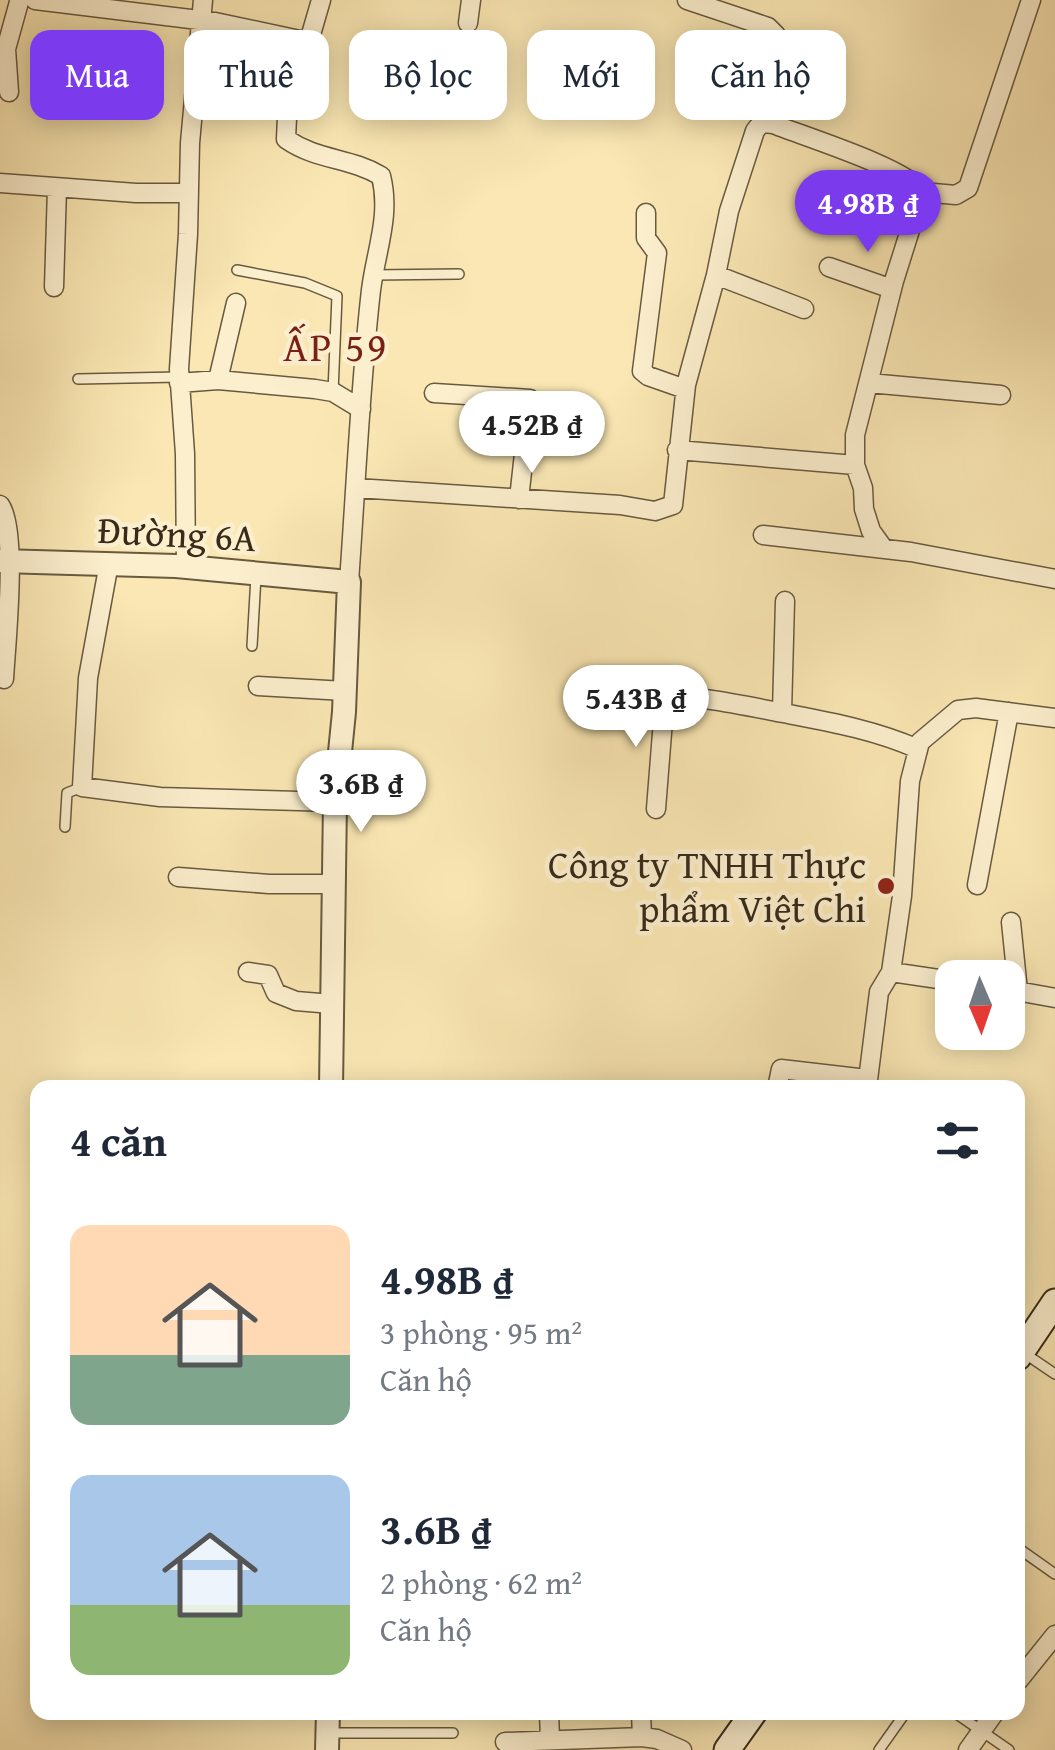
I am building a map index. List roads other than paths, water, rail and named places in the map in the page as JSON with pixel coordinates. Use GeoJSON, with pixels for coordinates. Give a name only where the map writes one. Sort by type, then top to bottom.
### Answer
{"type":"FeatureCollection","features":[{"type":"Feature","properties":{"kind":"main road"},"geometry":{"type":"LineString","coordinates":[[1025,1347],[1055,1302]]}},
{"type":"Feature","properties":{"kind":"main road"},"geometry":{"type":"LineString","coordinates":[[727,1750],[748,1720]]}},
{"type":"Feature","properties":{"kind":"street"},"geometry":{"type":"LineString","coordinates":[[186,567],[185,454],[179,380],[190,144],[204,0]]}},
{"type":"Feature","properties":{"kind":"street"},"geometry":{"type":"LineString","coordinates":[[312,30],[321,0]]}},
{"type":"Feature","properties":{"kind":"street"},"geometry":{"type":"LineString","coordinates":[[468,22],[472,0]]}},
{"type":"Feature","properties":{"kind":"street"},"geometry":{"type":"LineString","coordinates":[[356,488],[620,505],[655,511],[673,505],[685,389],[729,211],[761,123],[760,108],[776,35],[768,27],[686,0]]}},
{"type":"Feature","properties":{"kind":"street"},"geometry":{"type":"LineString","coordinates":[[761,123],[774,124],[888,168],[910,179],[922,192],[956,195],[968,188],[1031,0]]}},
{"type":"Feature","properties":{"kind":"street"},"geometry":{"type":"LineString","coordinates":[[8,92],[6,49],[22,2],[201,21],[247,30]]}},
{"type":"Feature","properties":{"kind":"street"},"geometry":{"type":"LineString","coordinates":[[287,120],[286,139],[302,150],[360,164],[381,176],[386,197],[361,409],[335,802],[331,1080]]}},
{"type":"Feature","properties":{"kind":"street"},"geometry":{"type":"LineString","coordinates":[[0,183],[189,193]]}},
{"type":"Feature","properties":{"kind":"street"},"geometry":{"type":"LineString","coordinates":[[54,287],[58,188]]}},
{"type":"Feature","properties":{"kind":"street"},"geometry":{"type":"LineString","coordinates":[[884,549],[871,530],[855,465],[855,435],[892,288],[922,192]]}},
{"type":"Feature","properties":{"kind":"street"},"geometry":{"type":"LineString","coordinates":[[646,214],[646,238],[657,253],[642,371],[685,389]]}},
{"type":"Feature","properties":{"kind":"street"},"geometry":{"type":"LineString","coordinates":[[829,267],[892,288]]}},
{"type":"Feature","properties":{"kind":"street"},"geometry":{"type":"LineString","coordinates":[[716,274],[804,309]]}},
{"type":"Feature","properties":{"kind":"street"},"geometry":{"type":"LineString","coordinates":[[218,380],[236,302]]}},
{"type":"Feature","properties":{"kind":"street"},"geometry":{"type":"LineString","coordinates":[[179,380],[218,380],[333,392],[361,409]]}},
{"type":"Feature","properties":{"kind":"street"},"geometry":{"type":"LineString","coordinates":[[869,383],[1001,396]]}},
{"type":"Feature","properties":{"kind":"street"},"geometry":{"type":"LineString","coordinates":[[434,393],[530,399],[519,499]]}},
{"type":"Feature","properties":{"kind":"street"},"geometry":{"type":"LineString","coordinates":[[677,450],[855,465]]}},
{"type":"Feature","properties":{"kind":"street"},"geometry":{"type":"LineString","coordinates":[[0,505],[6,514],[4,679]]}},
{"type":"Feature","properties":{"kind":"street"},"geometry":{"type":"LineString","coordinates":[[763,535],[884,549],[1055,580]]}},
{"type":"Feature","properties":{"kind":"street","name":"Đường 6A"},"geometry":{"type":"LineString","coordinates":[[5,561],[186,567],[349,582]]}},
{"type":"Feature","properties":{"kind":"street"},"geometry":{"type":"LineString","coordinates":[[109,563],[88,678],[82,787],[160,796],[335,802]]}},
{"type":"Feature","properties":{"kind":"street"},"geometry":{"type":"LineString","coordinates":[[782,712],[785,600]]}},
{"type":"Feature","properties":{"kind":"street"},"geometry":{"type":"LineString","coordinates":[[258,686],[344,691]]}},
{"type":"Feature","properties":{"kind":"street"},"geometry":{"type":"LineString","coordinates":[[656,809],[665,695]]}},
{"type":"Feature","properties":{"kind":"street"},"geometry":{"type":"LineString","coordinates":[[622,716],[645,696],[718,700],[874,732],[918,749]]}},
{"type":"Feature","properties":{"kind":"street"},"geometry":{"type":"LineString","coordinates":[[867,1080],[879,992],[891,972],[902,896],[910,781],[920,742],[958,710],[976,708],[1055,718]]}},
{"type":"Feature","properties":{"kind":"street"},"geometry":{"type":"LineString","coordinates":[[977,886],[1008,712]]}},
{"type":"Feature","properties":{"kind":"street"},"geometry":{"type":"LineString","coordinates":[[178,878],[334,884]]}},
{"type":"Feature","properties":{"kind":"street"},"geometry":{"type":"LineString","coordinates":[[1012,922],[1013,960]]}},
{"type":"Feature","properties":{"kind":"street"},"geometry":{"type":"LineString","coordinates":[[248,972],[268,975],[276,993],[296,1001],[332,1004]]}},
{"type":"Feature","properties":{"kind":"street"},"geometry":{"type":"LineString","coordinates":[[891,972],[935,978]]}},
{"type":"Feature","properties":{"kind":"street"},"geometry":{"type":"LineString","coordinates":[[1025,993],[1055,998]]}},
{"type":"Feature","properties":{"kind":"street"},"geometry":{"type":"LineString","coordinates":[[779,1080],[781,1069],[849,1080]]}},
{"type":"Feature","properties":{"kind":"street"},"geometry":{"type":"LineString","coordinates":[[1025,1673],[1055,1635]]}},
{"type":"Feature","properties":{"kind":"street"},"geometry":{"type":"LineString","coordinates":[[549,1720],[550,1740]]}},
{"type":"Feature","properties":{"kind":"street"},"geometry":{"type":"LineString","coordinates":[[641,1720],[642,1737]]}},
{"type":"Feature","properties":{"kind":"street"},"geometry":{"type":"LineString","coordinates":[[968,1750],[989,1720]]}},
{"type":"Feature","properties":{"kind":"street"},"geometry":{"type":"LineString","coordinates":[[505,1742],[642,1737],[657,1738],[682,1750]]}},
{"type":"Feature","properties":{"kind":"lane"},"geometry":{"type":"LineString","coordinates":[[237,270],[304,283],[337,296],[333,392]]}},
{"type":"Feature","properties":{"kind":"lane"},"geometry":{"type":"LineString","coordinates":[[374,275],[459,274]]}},
{"type":"Feature","properties":{"kind":"lane"},"geometry":{"type":"LineString","coordinates":[[78,378],[179,380]]}},
{"type":"Feature","properties":{"kind":"lane"},"geometry":{"type":"LineString","coordinates":[[252,646],[256,573]]}},
{"type":"Feature","properties":{"kind":"lane"},"geometry":{"type":"LineString","coordinates":[[64,827],[67,793],[82,787]]}},
{"type":"Feature","properties":{"kind":"lane"},"geometry":{"type":"LineString","coordinates":[[1025,1357],[1055,1374]]}},
{"type":"Feature","properties":{"kind":"lane"},"geometry":{"type":"LineString","coordinates":[[1025,1553],[1055,1574]]}},
{"type":"Feature","properties":{"kind":"lane"},"geometry":{"type":"LineString","coordinates":[[880,1750],[901,1720]]}},
{"type":"Feature","properties":{"kind":"lane"},"geometry":{"type":"LineString","coordinates":[[966,1720],[1009,1750]]}},
{"type":"Feature","properties":{"kind":"lane"},"geometry":{"type":"LineString","coordinates":[[327,1732],[453,1732]]}},
{"type":"Feature","properties":{"kind":"place","name":"Công ty TNHH Thực phẩm Việt Chi"},"geometry":{"type":"Point","coordinates":[886,886]}},
{"type":"Feature","properties":{"kind":"district","name":"ẤP 59"},"geometry":{"type":"Point","coordinates":[336,346]}}]}
